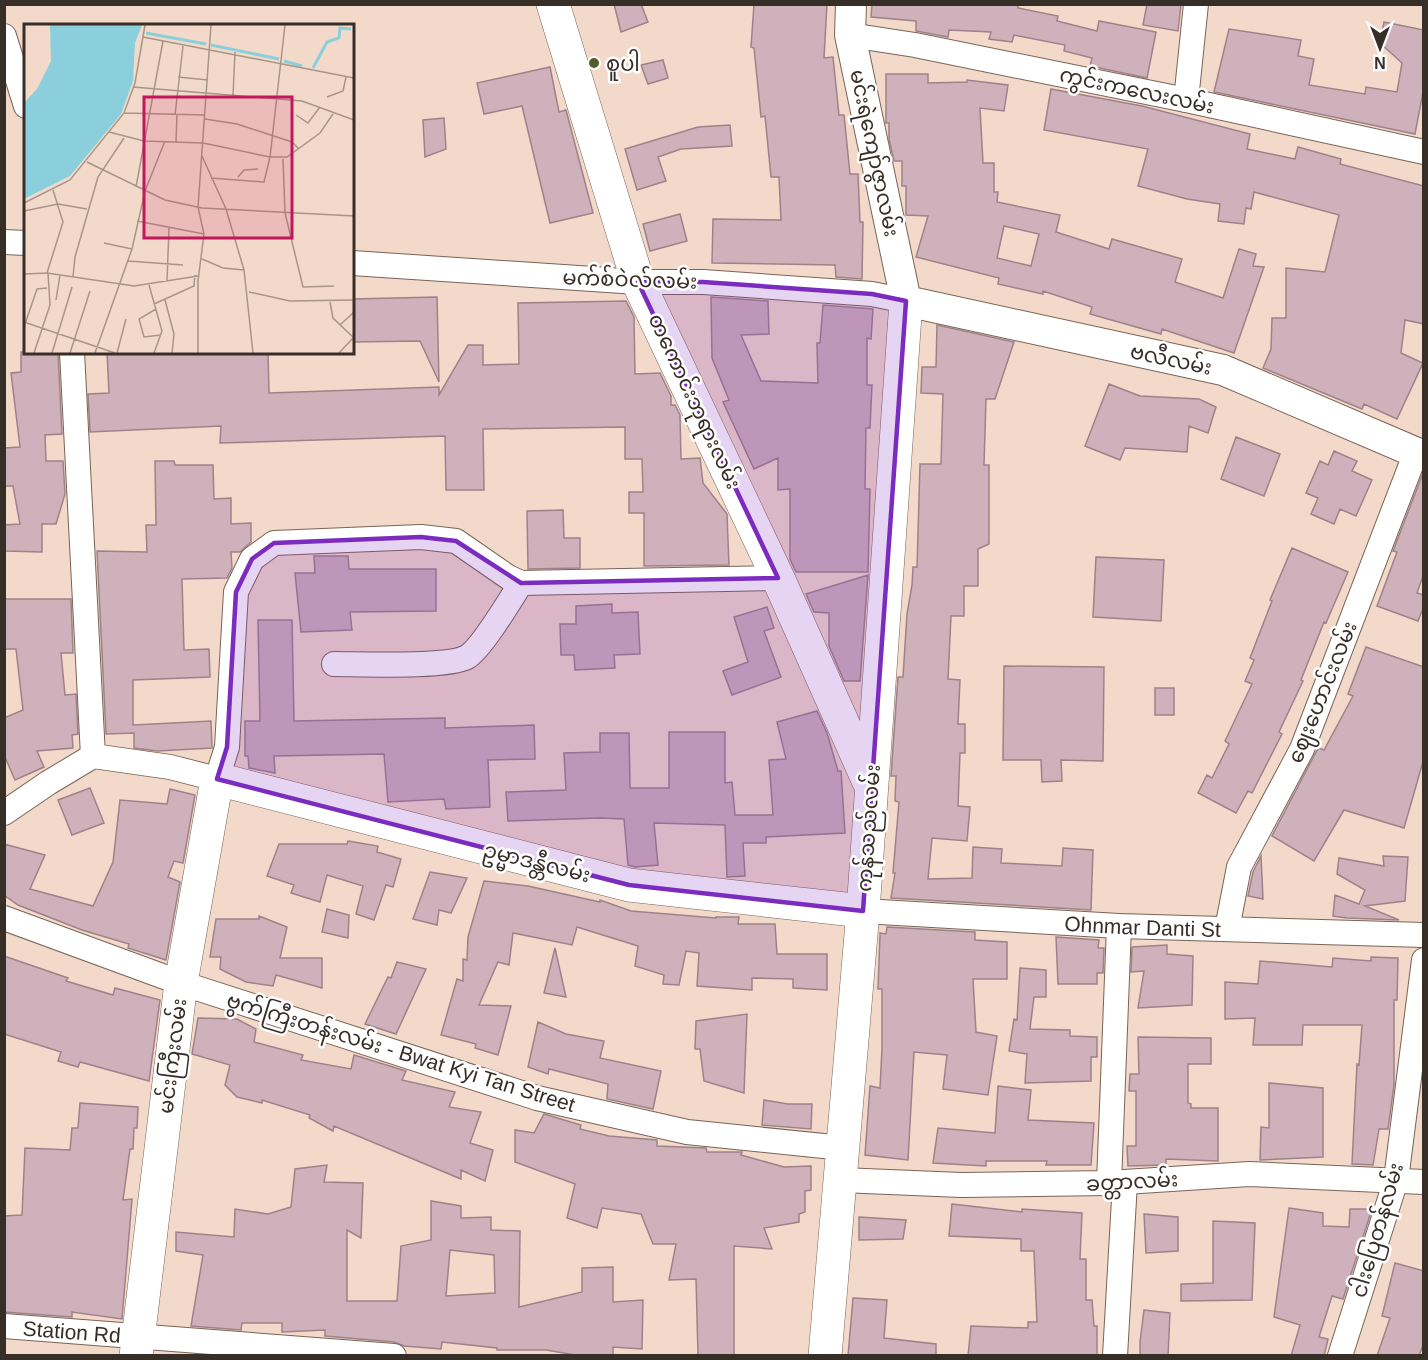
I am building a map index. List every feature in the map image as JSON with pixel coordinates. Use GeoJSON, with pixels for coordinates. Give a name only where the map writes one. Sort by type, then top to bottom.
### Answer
{"type":"FeatureCollection","features":[{"type":"Feature","properties":{"kind":"main road","name":"တကောင်းဘုရားလမ်း"},"geometry":{"type":"LineString","coordinates":[[553,4],[638,282],[778,578],[870,786]]}},
{"type":"Feature","properties":{"kind":"main road","name":"ကုန်သည်လမ်း"},"geometry":{"type":"LineString","coordinates":[[825,1356],[863,911],[870,786],[906,301]]}},
{"type":"Feature","properties":{"kind":"main road","name":"ဥမ္မာဒန္တီလမ်း"},"geometry":{"type":"LineString","coordinates":[[217,779],[629,885],[863,911]]}},
{"type":"Feature","properties":{"kind":"main road","name":"မင်းကြီးလမ်း"},"geometry":{"type":"LineString","coordinates":[[138,1345],[181,983],[217,779]]}},
{"type":"Feature","properties":{"kind":"street","name":"မင်းရဲကျော်ဇွာလမ်း"},"geometry":{"type":"LineString","coordinates":[[851,4],[850,36],[906,301]]}},
{"type":"Feature","properties":{"kind":"street"},"geometry":{"type":"LineString","coordinates":[[1186,100],[1196,4]]}},
{"type":"Feature","properties":{"kind":"street"},"geometry":{"type":"LineString","coordinates":[[4,36],[24,100]]}},
{"type":"Feature","properties":{"kind":"street","name":"ကွင်းကလေးလမ်း"},"geometry":{"type":"LineString","coordinates":[[850,36],[915,45],[1186,100],[1424,152]]}},
{"type":"Feature","properties":{"kind":"street"},"geometry":{"type":"LineString","coordinates":[[4,242],[24,243]]}},
{"type":"Feature","properties":{"kind":"street","name":"မက်စ်ဝဲလ်လမ်း"},"geometry":{"type":"LineString","coordinates":[[354,263],[638,282],[714,282],[872,294],[906,301]]}},
{"type":"Feature","properties":{"kind":"street","name":"ဗလီလမ်း"},"geometry":{"type":"LineString","coordinates":[[906,301],[1223,370],[1421,445]]}},
{"type":"Feature","properties":{"kind":"street"},"geometry":{"type":"LineString","coordinates":[[72,354],[93,756]]}},
{"type":"Feature","properties":{"kind":"street","name":"ဈေးဟောင်းလမ်း"},"geometry":{"type":"LineString","coordinates":[[1227,929],[1239,867],[1302,749],[1421,445]]}},
{"type":"Feature","properties":{"kind":"street"},"geometry":{"type":"LineString","coordinates":[[4,813],[93,756],[170,767],[217,779],[227,747],[236,592],[252,560],[274,543],[421,537],[456,541],[508,577],[521,583],[778,578]]}},
{"type":"Feature","properties":{"kind":"street"},"geometry":{"type":"LineString","coordinates":[[334,664],[445,663],[467,657],[485,636],[521,583]]}},
{"type":"Feature","properties":{"kind":"street","name":"Ohnmar Danti St"},"geometry":{"type":"LineString","coordinates":[[863,911],[1119,926],[1424,935]]}},
{"type":"Feature","properties":{"kind":"street","name":"ဗွက်ကြီးတန်းလမ်း - Bwat Kyi Tan Street"},"geometry":{"type":"LineString","coordinates":[[4,918],[181,983],[537,1098],[842,1164]]}},
{"type":"Feature","properties":{"kind":"street"},"geometry":{"type":"LineString","coordinates":[[1115,1356],[1119,926]]}},
{"type":"Feature","properties":{"kind":"street","name":"ငါးပြေတန်လမ်း"},"geometry":{"type":"LineString","coordinates":[[1340,1356],[1396,1180],[1424,960]]}},
{"type":"Feature","properties":{"kind":"street","name":"ခတ္တာလမ်း"},"geometry":{"type":"LineString","coordinates":[[842,1164],[961,1185],[1117,1182],[1249,1174],[1424,1182]]}},
{"type":"Feature","properties":{"kind":"street","name":"Station Rd"},"geometry":{"type":"LineString","coordinates":[[4,1326],[138,1345],[394,1356]]}},
{"type":"Feature","properties":{"kind":"highlighted area"},"geometry":{"type":"Polygon","coordinates":[[[638,282],[703,282],[872,294],[906,301],[863,911],[629,885],[217,779],[227,747],[236,592],[252,559],[274,543],[421,537],[456,541],[521,583],[778,578],[638,282]]]}},
{"type":"Feature","properties":{"kind":"building"},"geometry":{"type":"Polygon","coordinates":[[[614,4],[641,4],[648,22],[621,32],[614,4]]]}},
{"type":"Feature","properties":{"kind":"building"},"geometry":{"type":"Polygon","coordinates":[[[754,4],[827,4],[824,58],[833,57],[839,115],[844,115],[850,174],[858,174],[860,222],[863,222],[862,279],[836,277],[835,265],[712,263],[713,219],[781,220],[779,177],[771,177],[765,116],[761,117],[754,48],[751,47],[754,4]]]}},
{"type":"Feature","properties":{"kind":"building"},"geometry":{"type":"Polygon","coordinates":[[[872,4],[1018,4],[1018,8],[1058,16],[1057,21],[1097,31],[1099,21],[1156,32],[1147,78],[1090,66],[1092,58],[1064,51],[1065,45],[1014,35],[1012,42],[989,39],[991,32],[949,30],[948,37],[916,31],[916,21],[871,17],[872,4]]]}},
{"type":"Feature","properties":{"kind":"building"},"geometry":{"type":"Polygon","coordinates":[[[1147,4],[1181,4],[1178,31],[1143,25],[1147,4]]]}},
{"type":"Feature","properties":{"kind":"building"},"geometry":{"type":"Polygon","coordinates":[[[1384,22],[1424,30],[1424,87],[1415,134],[1214,92],[1229,29],[1301,40],[1298,56],[1314,59],[1309,85],[1365,94],[1366,87],[1397,92],[1402,63],[1380,43],[1384,22]]]}},
{"type":"Feature","properties":{"kind":"building"},"geometry":{"type":"Polygon","coordinates":[[[663,60],[668,78],[648,84],[641,65],[663,60]]]}},
{"type":"Feature","properties":{"kind":"building"},"geometry":{"type":"Polygon","coordinates":[[[550,67],[559,112],[566,110],[593,213],[550,223],[522,106],[484,114],[477,83],[550,67]]]}},
{"type":"Feature","properties":{"kind":"building"},"geometry":{"type":"Polygon","coordinates":[[[886,74],[928,74],[928,83],[967,82],[967,80],[1008,85],[1004,111],[980,108],[983,163],[994,163],[994,192],[998,192],[997,202],[1060,215],[1056,232],[1109,249],[1112,239],[1182,259],[1175,282],[1223,298],[1239,249],[1256,254],[1253,266],[1264,267],[1234,353],[1162,329],[1161,334],[1090,314],[1092,307],[1043,291],[1043,294],[998,284],[999,278],[916,257],[928,216],[906,215],[906,186],[902,186],[902,161],[894,161],[889,139],[889,123],[886,123],[886,74]],[[1004,226],[997,258],[1031,266],[1039,234],[1004,226]]]}},
{"type":"Feature","properties":{"kind":"building"},"geometry":{"type":"Polygon","coordinates":[[[1051,89],[1142,106],[1250,134],[1247,149],[1295,159],[1298,147],[1341,159],[1340,164],[1424,186],[1424,324],[1405,320],[1401,353],[1423,363],[1397,419],[1364,404],[1362,409],[1263,368],[1271,349],[1272,318],[1286,318],[1286,268],[1325,272],[1339,215],[1254,192],[1251,209],[1246,208],[1244,224],[1218,221],[1220,204],[1187,199],[1138,186],[1148,149],[1044,130],[1051,89]]]}},
{"type":"Feature","properties":{"kind":"building"},"geometry":{"type":"Polygon","coordinates":[[[444,118],[446,149],[425,157],[423,120],[444,118]]]}},
{"type":"Feature","properties":{"kind":"building"},"geometry":{"type":"Polygon","coordinates":[[[730,125],[732,146],[681,149],[658,157],[666,181],[637,190],[625,149],[698,127],[730,125]]]}},
{"type":"Feature","properties":{"kind":"building"},"geometry":{"type":"Polygon","coordinates":[[[680,214],[687,241],[650,251],[643,224],[680,214]]]}},
{"type":"Feature","properties":{"kind":"building"},"geometry":{"type":"Polygon","coordinates":[[[437,297],[439,382],[420,341],[354,342],[354,299],[437,297]]]}},
{"type":"Feature","properties":{"kind":"building"},"geometry":{"type":"Polygon","coordinates":[[[711,297],[768,301],[769,334],[741,335],[761,381],[818,383],[817,343],[820,343],[823,305],[873,309],[871,339],[867,338],[867,385],[872,385],[870,428],[866,428],[865,489],[870,489],[868,572],[796,572],[790,559],[790,489],[778,490],[778,458],[754,469],[723,402],[729,400],[712,358],[711,297]]]}},
{"type":"Feature","properties":{"kind":"building"},"geometry":{"type":"Polygon","coordinates":[[[626,301],[634,317],[635,374],[660,373],[671,396],[671,405],[675,405],[680,415],[681,459],[700,458],[703,483],[727,514],[729,565],[644,566],[644,513],[629,513],[629,492],[643,492],[642,459],[625,459],[625,427],[483,429],[484,490],[446,490],[445,436],[220,443],[221,426],[90,432],[88,394],[109,393],[107,354],[268,354],[269,393],[439,387],[439,395],[468,345],[483,345],[483,365],[519,364],[518,303],[626,301]]]}},
{"type":"Feature","properties":{"kind":"building"},"geometry":{"type":"Polygon","coordinates":[[[937,325],[1014,342],[995,399],[986,399],[984,465],[989,465],[989,544],[978,549],[978,586],[964,586],[964,616],[951,616],[948,679],[960,680],[958,724],[965,724],[965,753],[960,753],[958,806],[970,807],[967,841],[932,838],[928,879],[972,878],[973,847],[1002,849],[1001,863],[1062,866],[1063,848],[1093,850],[1091,910],[891,898],[895,873],[893,873],[899,802],[895,801],[896,776],[891,776],[898,677],[903,677],[907,614],[913,567],[917,567],[920,464],[941,464],[943,394],[921,393],[922,367],[936,367],[937,325]]]}},
{"type":"Feature","properties":{"kind":"building"},"geometry":{"type":"Polygon","coordinates":[[[21,352],[24,354],[58,354],[62,434],[45,435],[46,461],[63,461],[65,494],[56,524],[42,524],[42,552],[4,551],[4,525],[20,524],[13,486],[4,486],[4,448],[20,447],[11,373],[21,372],[21,352]]]}},
{"type":"Feature","properties":{"kind":"building"},"geometry":{"type":"Polygon","coordinates":[[[1109,384],[1140,396],[1199,399],[1216,407],[1208,433],[1189,426],[1187,452],[1125,448],[1120,460],[1085,446],[1109,384]]]}},
{"type":"Feature","properties":{"kind":"building"},"geometry":{"type":"Polygon","coordinates":[[[1236,437],[1280,454],[1264,496],[1221,479],[1236,437]]]}},
{"type":"Feature","properties":{"kind":"building"},"geometry":{"type":"Polygon","coordinates":[[[1334,451],[1357,461],[1352,471],[1372,480],[1356,516],[1340,509],[1334,524],[1311,514],[1318,498],[1306,493],[1320,461],[1328,465],[1334,451]]]}},
{"type":"Feature","properties":{"kind":"building"},"geometry":{"type":"Polygon","coordinates":[[[155,461],[174,461],[175,465],[213,465],[214,499],[231,498],[231,524],[251,523],[251,542],[240,552],[231,552],[232,568],[227,578],[182,579],[184,650],[209,649],[210,677],[133,680],[133,725],[211,721],[212,748],[157,751],[134,748],[134,733],[106,734],[97,551],[147,552],[146,525],[156,525],[155,461]]]}},
{"type":"Feature","properties":{"kind":"building"},"geometry":{"type":"Polygon","coordinates":[[[1423,473],[1424,573],[1417,593],[1424,595],[1424,606],[1418,621],[1377,606],[1397,552],[1393,551],[1423,473]]]}},
{"type":"Feature","properties":{"kind":"building"},"geometry":{"type":"Polygon","coordinates":[[[563,510],[564,538],[580,538],[580,568],[528,569],[527,511],[563,510]]]}},
{"type":"Feature","properties":{"kind":"building"},"geometry":{"type":"Polygon","coordinates":[[[1292,548],[1348,572],[1326,623],[1324,622],[1301,680],[1303,681],[1279,732],[1282,734],[1252,793],[1248,791],[1236,813],[1198,793],[1207,775],[1212,778],[1229,744],[1225,741],[1252,684],[1245,681],[1254,660],[1250,658],[1272,601],[1270,600],[1292,548]]]}},
{"type":"Feature","properties":{"kind":"building"},"geometry":{"type":"Polygon","coordinates":[[[314,556],[348,556],[349,569],[436,569],[436,611],[350,612],[352,630],[301,632],[295,573],[315,573],[314,556]]]}},
{"type":"Feature","properties":{"kind":"building"},"geometry":{"type":"Polygon","coordinates":[[[1096,557],[1164,560],[1161,621],[1093,617],[1096,557]]]}},
{"type":"Feature","properties":{"kind":"building"},"geometry":{"type":"Polygon","coordinates":[[[868,575],[860,681],[844,681],[829,646],[829,613],[814,612],[806,594],[868,575]]]}},
{"type":"Feature","properties":{"kind":"building"},"geometry":{"type":"Polygon","coordinates":[[[4,599],[71,599],[73,653],[61,653],[65,695],[76,694],[78,734],[72,735],[73,748],[37,751],[44,767],[15,780],[4,755],[4,718],[23,710],[16,649],[4,649],[4,599]]]}},
{"type":"Feature","properties":{"kind":"building"},"geometry":{"type":"Polygon","coordinates":[[[612,604],[612,613],[638,612],[640,654],[614,655],[615,668],[575,670],[574,655],[561,655],[560,624],[576,624],[576,606],[612,604]]]}},
{"type":"Feature","properties":{"kind":"building"},"geometry":{"type":"Polygon","coordinates":[[[767,607],[774,628],[764,631],[781,677],[732,695],[723,671],[748,662],[734,617],[767,607]]]}},
{"type":"Feature","properties":{"kind":"building"},"geometry":{"type":"Polygon","coordinates":[[[258,620],[292,620],[294,721],[445,718],[445,728],[534,725],[535,759],[488,760],[490,807],[446,809],[444,799],[388,802],[384,754],[274,756],[275,773],[249,768],[248,756],[245,756],[245,721],[260,721],[258,620]]]}},
{"type":"Feature","properties":{"kind":"building"},"geometry":{"type":"Polygon","coordinates":[[[1366,647],[1424,667],[1424,758],[1404,828],[1344,810],[1314,861],[1272,836],[1316,752],[1319,748],[1324,750],[1353,696],[1348,694],[1366,647]]]}},
{"type":"Feature","properties":{"kind":"building"},"geometry":{"type":"Polygon","coordinates":[[[1004,666],[1104,667],[1103,761],[1061,760],[1062,781],[1042,782],[1041,760],[1003,760],[1004,666]]]}},
{"type":"Feature","properties":{"kind":"building"},"geometry":{"type":"Polygon","coordinates":[[[1155,688],[1174,688],[1174,715],[1155,715],[1155,688]]]}},
{"type":"Feature","properties":{"kind":"building"},"geometry":{"type":"Polygon","coordinates":[[[817,711],[827,733],[838,771],[841,771],[845,833],[766,837],[766,843],[743,843],[745,876],[727,877],[725,825],[654,823],[658,865],[635,867],[628,865],[624,819],[508,821],[506,792],[566,790],[564,753],[600,752],[600,733],[629,733],[630,788],[669,788],[669,732],[725,732],[725,783],[732,782],[735,815],[773,815],[769,760],[786,759],[777,722],[817,711]]]}},
{"type":"Feature","properties":{"kind":"building"},"geometry":{"type":"Polygon","coordinates":[[[90,788],[104,823],[72,835],[58,800],[90,788]]]}},
{"type":"Feature","properties":{"kind":"building"},"geometry":{"type":"Polygon","coordinates":[[[170,789],[195,795],[183,863],[174,861],[168,877],[180,882],[166,960],[128,948],[129,944],[82,930],[18,905],[4,895],[4,844],[45,855],[30,889],[93,906],[113,862],[120,800],[167,804],[170,789]]]}},
{"type":"Feature","properties":{"kind":"building"},"geometry":{"type":"Polygon","coordinates":[[[348,841],[378,846],[377,852],[401,859],[393,887],[386,885],[374,920],[356,914],[363,886],[327,875],[320,902],[291,893],[294,885],[267,876],[279,844],[347,844],[348,841]]]}},
{"type":"Feature","properties":{"kind":"building"},"geometry":{"type":"Polygon","coordinates":[[[1261,856],[1263,899],[1248,896],[1253,872],[1261,856]]]}},
{"type":"Feature","properties":{"kind":"building"},"geometry":{"type":"Polygon","coordinates":[[[1383,856],[1408,857],[1405,901],[1365,906],[1399,920],[1333,916],[1335,895],[1359,904],[1365,890],[1337,874],[1339,858],[1384,866],[1383,856]]]}},
{"type":"Feature","properties":{"kind":"building"},"geometry":{"type":"Polygon","coordinates":[[[430,872],[467,878],[451,913],[439,910],[437,925],[413,919],[430,872]]]}},
{"type":"Feature","properties":{"kind":"building"},"geometry":{"type":"Polygon","coordinates":[[[484,881],[528,886],[600,902],[600,900],[631,911],[716,918],[739,917],[738,924],[775,924],[777,954],[827,954],[827,990],[793,988],[793,979],[752,978],[752,990],[697,986],[699,953],[686,951],[679,985],[663,984],[664,975],[635,966],[638,946],[577,927],[572,945],[513,933],[509,965],[498,962],[479,1005],[511,1006],[498,1055],[475,1048],[476,1044],[441,1035],[457,979],[463,981],[463,959],[467,960],[468,937],[484,881]]]}},
{"type":"Feature","properties":{"kind":"building"},"geometry":{"type":"Polygon","coordinates":[[[327,909],[349,915],[348,938],[322,932],[327,909]]]}},
{"type":"Feature","properties":{"kind":"building"},"geometry":{"type":"Polygon","coordinates":[[[259,916],[287,927],[280,958],[322,958],[322,988],[276,975],[273,986],[246,982],[220,969],[221,957],[210,957],[216,919],[259,919],[259,916]]]}},
{"type":"Feature","properties":{"kind":"building"},"geometry":{"type":"Polygon","coordinates":[[[887,927],[975,932],[975,940],[1007,942],[1007,979],[973,979],[976,1032],[997,1036],[988,1095],[943,1089],[947,1055],[914,1052],[908,1160],[865,1155],[870,1086],[880,1088],[882,989],[878,989],[880,933],[886,934],[887,927]]]}},
{"type":"Feature","properties":{"kind":"building"},"geometry":{"type":"Polygon","coordinates":[[[1056,937],[1099,940],[1098,948],[1104,948],[1103,973],[1097,973],[1097,984],[1058,984],[1056,937]]]}},
{"type":"Feature","properties":{"kind":"building"},"geometry":{"type":"Polygon","coordinates":[[[1167,945],[1167,954],[1193,956],[1192,1005],[1138,1008],[1144,971],[1131,972],[1132,947],[1167,945]]]}},
{"type":"Feature","properties":{"kind":"building"},"geometry":{"type":"Polygon","coordinates":[[[555,948],[566,997],[544,993],[555,948]]]}},
{"type":"Feature","properties":{"kind":"building"},"geometry":{"type":"Polygon","coordinates":[[[4,956],[68,978],[66,981],[113,995],[115,988],[160,1000],[149,1081],[80,1062],[78,1067],[58,1061],[61,1052],[4,1034],[4,956]]]}},
{"type":"Feature","properties":{"kind":"building"},"geometry":{"type":"Polygon","coordinates":[[[1371,957],[1398,958],[1397,1000],[1394,1000],[1394,1085],[1388,1129],[1379,1129],[1373,1165],[1352,1164],[1357,1064],[1359,1065],[1362,1025],[1303,1025],[1302,1045],[1253,1045],[1255,1018],[1225,1019],[1225,982],[1258,984],[1260,961],[1332,967],[1333,958],[1371,961],[1371,957]]]}},
{"type":"Feature","properties":{"kind":"building"},"geometry":{"type":"Polygon","coordinates":[[[397,962],[426,969],[396,1034],[365,1024],[388,977],[391,978],[397,962]]]}},
{"type":"Feature","properties":{"kind":"building"},"geometry":{"type":"Polygon","coordinates":[[[1020,968],[1046,970],[1046,997],[1034,997],[1030,1029],[1070,1030],[1070,1036],[1097,1037],[1097,1057],[1091,1057],[1091,1081],[1025,1083],[1027,1054],[1009,1051],[1014,1019],[1017,1020],[1020,968]]]}},
{"type":"Feature","properties":{"kind":"building"},"geometry":{"type":"Polygon","coordinates":[[[747,1014],[744,1093],[704,1081],[700,1049],[695,1049],[696,1021],[747,1014]]]}},
{"type":"Feature","properties":{"kind":"building"},"geometry":{"type":"Polygon","coordinates":[[[198,1018],[237,1019],[256,1029],[254,1042],[303,1055],[301,1060],[351,1069],[354,1055],[406,1071],[402,1080],[455,1092],[449,1107],[481,1112],[470,1143],[493,1150],[485,1181],[461,1170],[461,1179],[334,1126],[333,1131],[309,1118],[310,1115],[262,1100],[262,1103],[237,1097],[225,1085],[230,1065],[192,1054],[198,1018]]]}},
{"type":"Feature","properties":{"kind":"building"},"geometry":{"type":"Polygon","coordinates":[[[538,1022],[566,1034],[604,1041],[600,1058],[661,1071],[653,1109],[607,1099],[608,1084],[549,1069],[548,1074],[528,1067],[538,1022]]]}},
{"type":"Feature","properties":{"kind":"building"},"geometry":{"type":"Polygon","coordinates":[[[1138,1037],[1211,1038],[1211,1064],[1188,1064],[1188,1103],[1191,1104],[1191,1108],[1218,1108],[1218,1161],[1166,1159],[1166,1165],[1128,1166],[1127,1146],[1136,1146],[1136,1091],[1129,1091],[1130,1074],[1139,1074],[1138,1037]]]}},
{"type":"Feature","properties":{"kind":"building"},"geometry":{"type":"Polygon","coordinates":[[[1269,1083],[1323,1088],[1323,1157],[1260,1160],[1261,1127],[1269,1128],[1269,1083]]]}},
{"type":"Feature","properties":{"kind":"building"},"geometry":{"type":"Polygon","coordinates":[[[998,1086],[1031,1090],[1028,1120],[1094,1123],[1091,1165],[1046,1165],[1047,1161],[986,1161],[986,1166],[933,1163],[938,1128],[995,1133],[998,1086]]]}},
{"type":"Feature","properties":{"kind":"building"},"geometry":{"type":"Polygon","coordinates":[[[764,1100],[788,1104],[812,1104],[811,1129],[762,1125],[764,1100]]]}},
{"type":"Feature","properties":{"kind":"building"},"geometry":{"type":"Polygon","coordinates":[[[80,1103],[138,1107],[137,1128],[134,1128],[133,1149],[130,1149],[123,1200],[132,1199],[122,1319],[72,1312],[72,1317],[4,1312],[4,1216],[22,1215],[25,1148],[70,1150],[72,1128],[78,1128],[80,1103]]]}},
{"type":"Feature","properties":{"kind":"building"},"geometry":{"type":"Polygon","coordinates":[[[544,1114],[581,1125],[580,1129],[609,1136],[657,1140],[657,1146],[706,1148],[707,1152],[742,1152],[741,1155],[784,1167],[811,1166],[811,1190],[805,1191],[805,1212],[799,1214],[799,1222],[764,1228],[772,1249],[734,1246],[734,1356],[698,1355],[696,1279],[669,1280],[676,1244],[653,1244],[641,1214],[602,1208],[597,1228],[567,1218],[575,1184],[515,1162],[515,1130],[534,1133],[544,1114]]]}},
{"type":"Feature","properties":{"kind":"building"},"geometry":{"type":"Polygon","coordinates":[[[327,1165],[324,1182],[363,1183],[361,1238],[347,1230],[347,1301],[397,1301],[401,1246],[431,1240],[431,1201],[461,1206],[461,1218],[491,1217],[491,1230],[520,1231],[519,1307],[582,1292],[582,1268],[613,1267],[613,1302],[643,1300],[642,1349],[613,1347],[613,1356],[581,1356],[546,1350],[497,1350],[497,1348],[442,1342],[441,1349],[325,1336],[325,1330],[282,1332],[282,1323],[242,1323],[241,1330],[191,1326],[203,1255],[176,1251],[176,1232],[234,1237],[235,1209],[268,1214],[291,1207],[295,1169],[327,1165]],[[450,1250],[446,1296],[495,1293],[494,1255],[450,1250]]]}},
{"type":"Feature","properties":{"kind":"building"},"geometry":{"type":"Polygon","coordinates":[[[952,1204],[1022,1212],[1022,1209],[1082,1213],[1080,1259],[1086,1259],[1086,1300],[1092,1300],[1094,1326],[1097,1326],[1097,1356],[968,1356],[971,1326],[1028,1328],[1028,1322],[1037,1322],[1034,1251],[1021,1251],[1021,1239],[949,1236],[952,1204]]]}},
{"type":"Feature","properties":{"kind":"building"},"geometry":{"type":"Polygon","coordinates":[[[1289,1208],[1323,1213],[1323,1226],[1349,1227],[1350,1209],[1372,1209],[1343,1299],[1332,1296],[1319,1337],[1328,1339],[1324,1356],[1291,1356],[1300,1325],[1274,1317],[1289,1208]]]}},
{"type":"Feature","properties":{"kind":"building"},"geometry":{"type":"Polygon","coordinates":[[[1144,1214],[1178,1217],[1178,1251],[1146,1253],[1144,1214]]]}},
{"type":"Feature","properties":{"kind":"building"},"geometry":{"type":"Polygon","coordinates":[[[859,1217],[906,1220],[903,1239],[859,1240],[859,1217]]]}},
{"type":"Feature","properties":{"kind":"building"},"geometry":{"type":"Polygon","coordinates":[[[1213,1221],[1255,1223],[1252,1300],[1181,1301],[1181,1284],[1213,1283],[1213,1221]]]}},
{"type":"Feature","properties":{"kind":"building"},"geometry":{"type":"Polygon","coordinates":[[[1395,1263],[1424,1271],[1423,1345],[1419,1356],[1377,1356],[1390,1318],[1382,1316],[1395,1263]]]}},
{"type":"Feature","properties":{"kind":"building"},"geometry":{"type":"Polygon","coordinates":[[[853,1298],[887,1300],[884,1338],[936,1344],[936,1356],[848,1356],[853,1298]]]}},
{"type":"Feature","properties":{"kind":"building"},"geometry":{"type":"Polygon","coordinates":[[[1144,1310],[1170,1313],[1168,1356],[1140,1356],[1144,1310]]]}},
{"type":"Feature","properties":{"kind":"place","name":"စူပါ"},"geometry":{"type":"Point","coordinates":[594,63]}}]}
